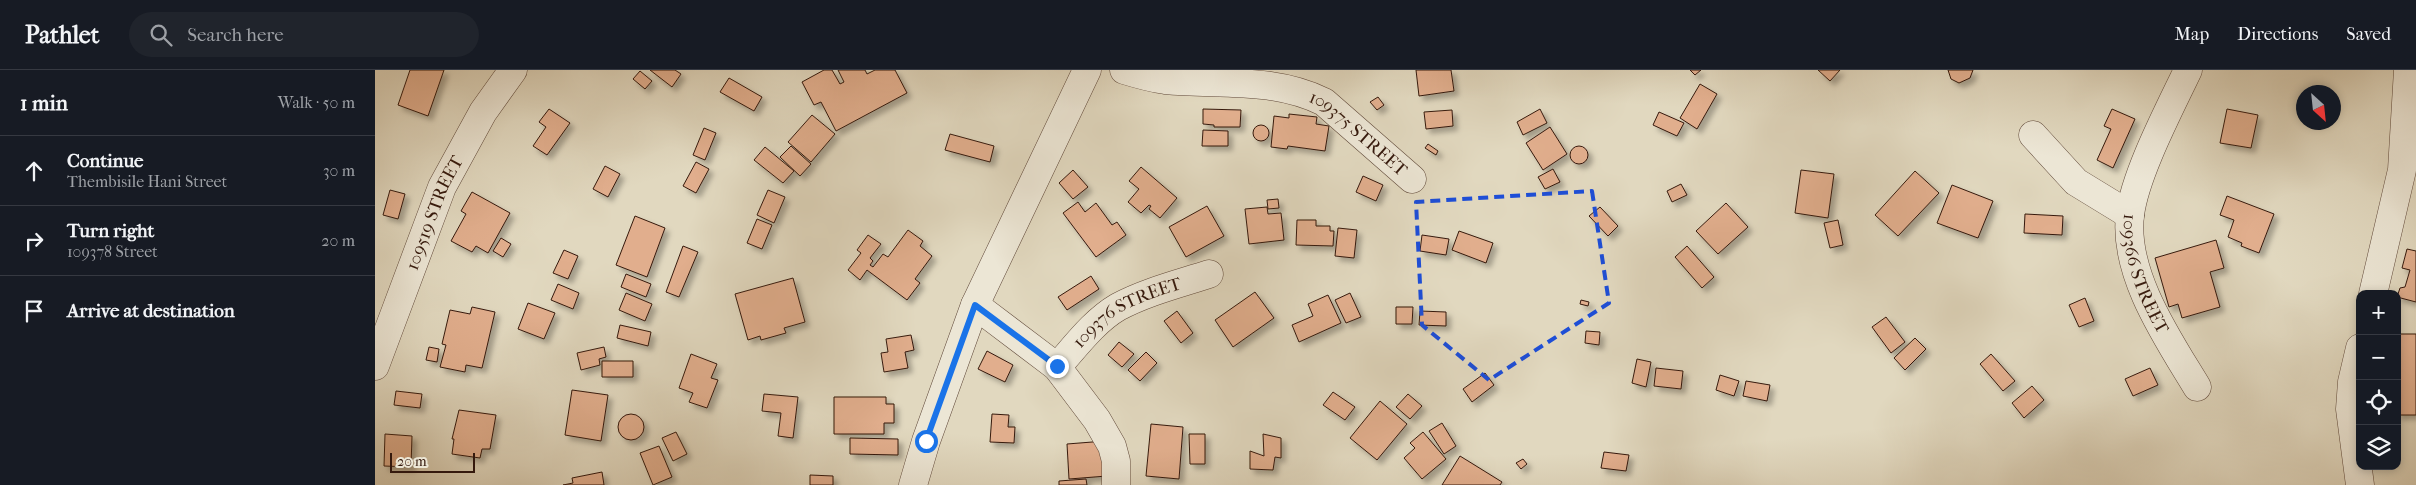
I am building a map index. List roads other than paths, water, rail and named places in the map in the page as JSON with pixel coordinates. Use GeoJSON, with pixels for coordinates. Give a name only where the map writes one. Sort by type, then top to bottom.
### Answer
{"type":"FeatureCollection","features":[{"type":"Feature","properties":{"kind":"street","name":"109519 STREET"},"geometry":{"type":"LineString","coordinates":[[375,366],[442,187],[483,112],[513,70]]}},
{"type":"Feature","properties":{"kind":"street"},"geometry":{"type":"LineString","coordinates":[[913,485],[975,305],[1087,70]]}},
{"type":"Feature","properties":{"kind":"street","name":"109375 STREET"},"geometry":{"type":"LineString","coordinates":[[1124,70],[1163,80],[1268,84],[1308,95],[1324,102],[1412,179]]}},
{"type":"Feature","properties":{"kind":"street","name":"109366 STREET"},"geometry":{"type":"LineString","coordinates":[[2188,70],[2141,176],[2130,215],[2130,235],[2135,265],[2153,312],[2197,387]]}},
{"type":"Feature","properties":{"kind":"street"},"geometry":{"type":"LineString","coordinates":[[2374,290],[2401,170],[2408,70]]}},
{"type":"Feature","properties":{"kind":"street"},"geometry":{"type":"LineString","coordinates":[[2033,135],[2075,182],[2130,215]]}},
{"type":"Feature","properties":{"kind":"street","name":"109376 STREET"},"geometry":{"type":"LineString","coordinates":[[1057,366],[1088,332],[1117,308],[1151,293],[1209,274]]}},
{"type":"Feature","properties":{"kind":"street"},"geometry":{"type":"LineString","coordinates":[[975,305],[1057,366],[1097,420],[1112,446],[1116,460],[1116,485]]}},
{"type":"Feature","properties":{"kind":"street"},"geometry":{"type":"LineString","coordinates":[[2356,365],[2352,382],[2350,409],[2360,485]]}}]}
